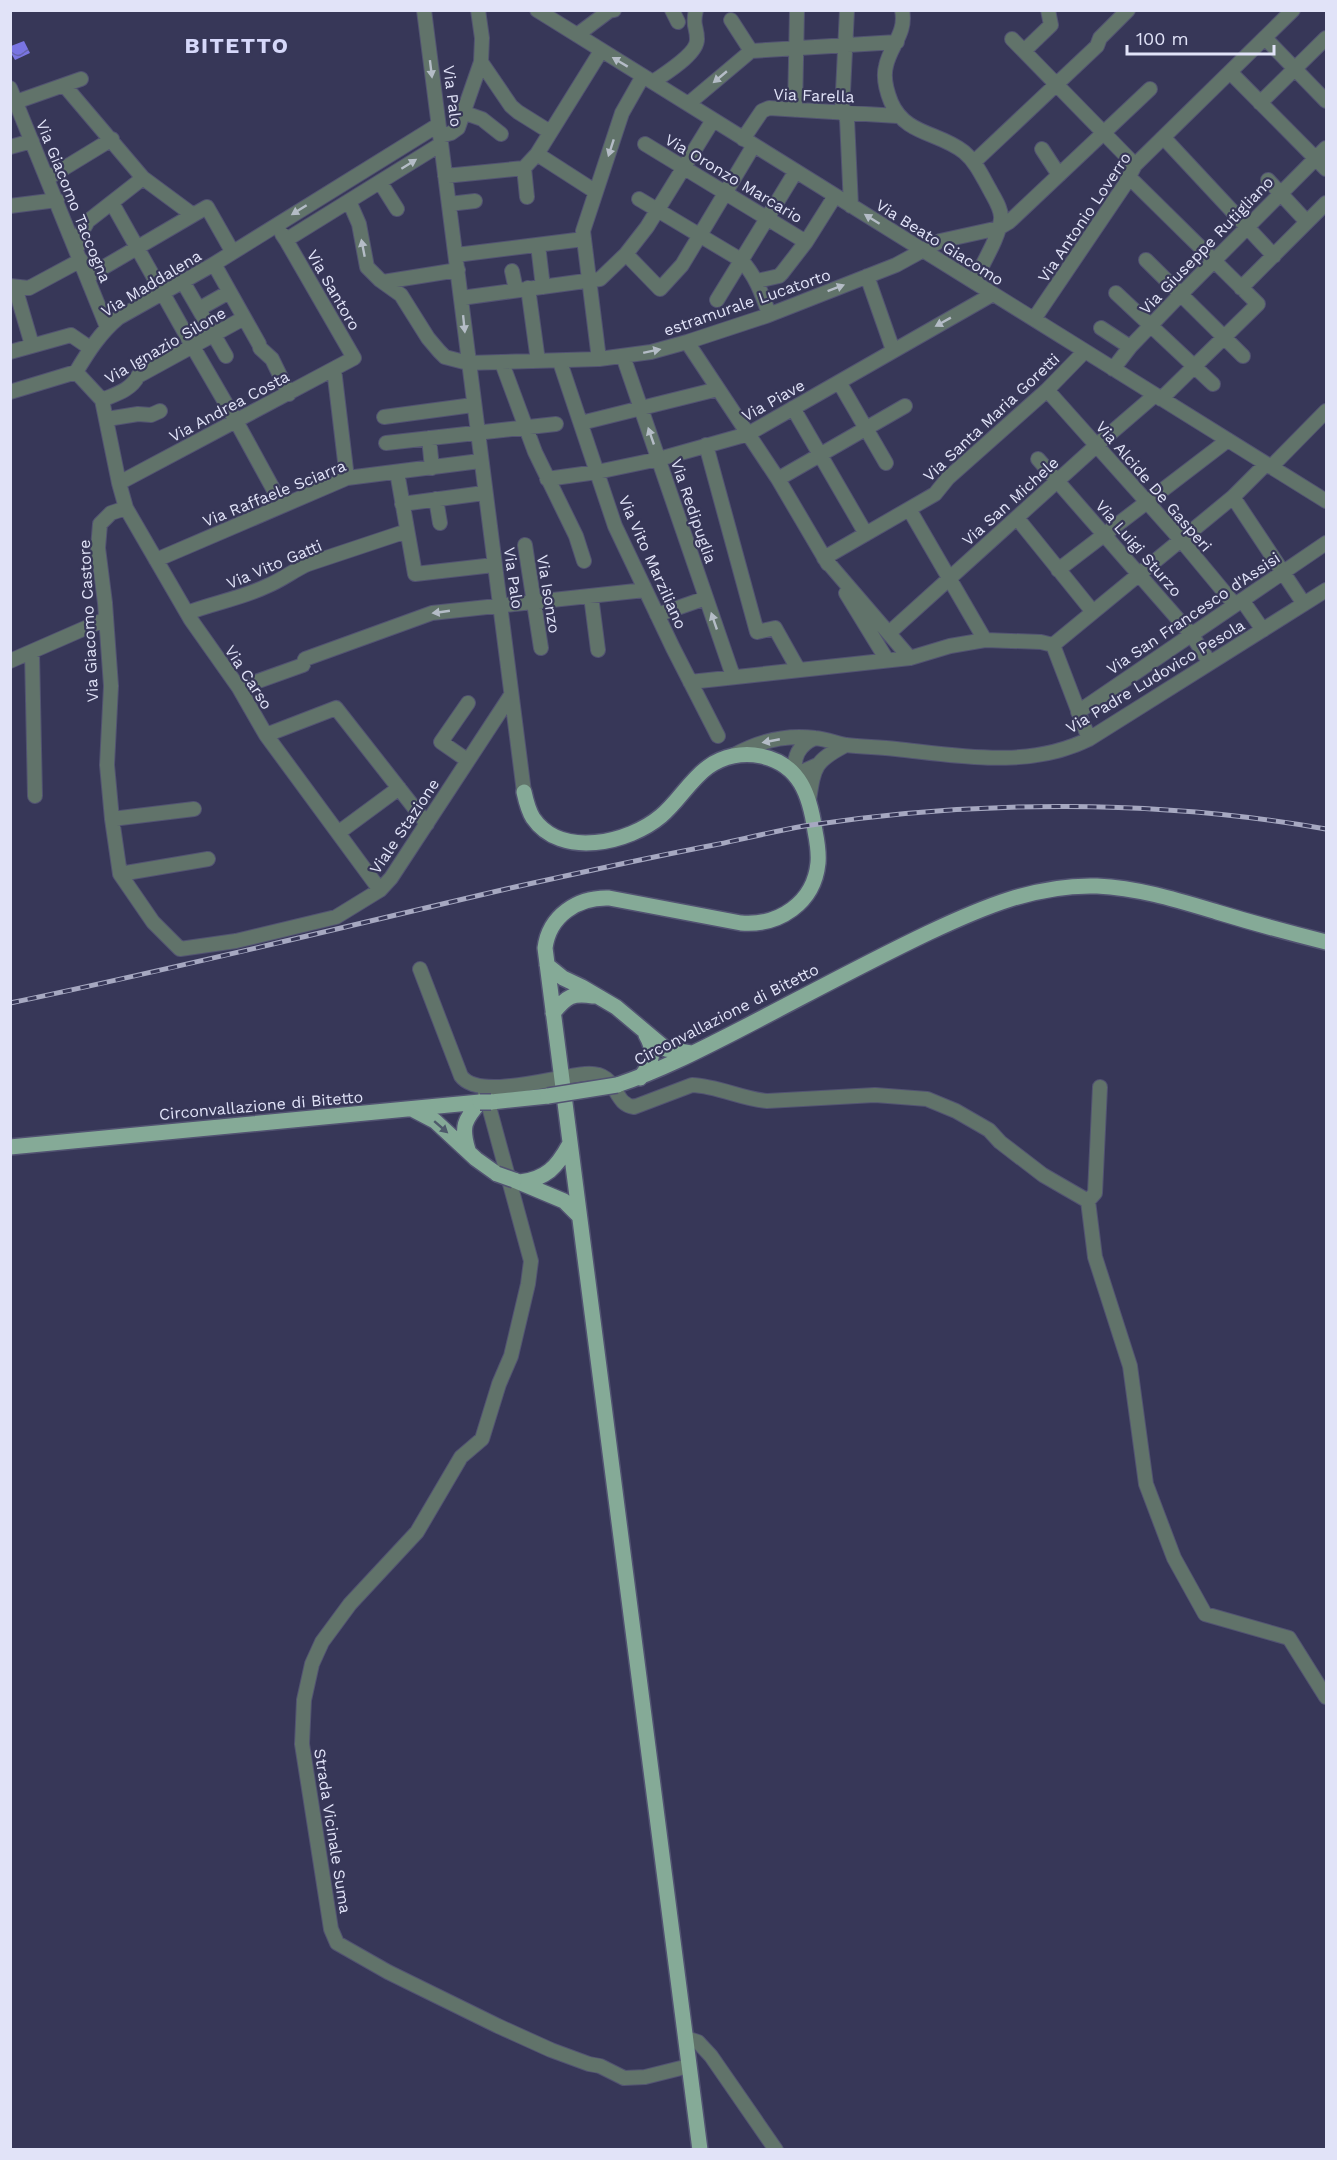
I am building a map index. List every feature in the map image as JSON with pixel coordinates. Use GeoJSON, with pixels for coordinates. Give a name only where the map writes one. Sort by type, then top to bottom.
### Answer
{"type":"FeatureCollection","features":[{"type":"Feature","properties":{"kind":"main road","name":"Via Palo"},"geometry":{"type":"LineString","coordinates":[[524,792],[533,818],[557,837],[573,842],[607,841],[629,835],[662,816],[710,766],[730,757],[751,754],[762,756],[779,763],[795,775],[809,800],[818,849],[816,875],[806,896],[798,906],[779,918],[755,924],[592,897],[566,911],[551,927],[546,937],[545,948],[547,965],[556,982],[553,1013],[569,1145],[570,1197],[579,1216],[700,2150]]}},
{"type":"Feature","properties":{"kind":"main road","name":"Circonvallazione di Bitetto"},"geometry":{"type":"LineString","coordinates":[[12,1149],[548,1096],[617,1085],[640,1078],[694,1053],[855,969],[960,918],[1012,898],[1063,887],[1096,886],[1170,897],[1326,942]]}},
{"type":"Feature","properties":{"kind":"main road"},"geometry":{"type":"LineString","coordinates":[[556,982],[601,998],[616,1007],[666,1049],[694,1053]]}},
{"type":"Feature","properties":{"kind":"main road"},"geometry":{"type":"LineString","coordinates":[[556,982],[574,994],[601,998]]}},
{"type":"Feature","properties":{"kind":"main road"},"geometry":{"type":"LineString","coordinates":[[553,1013],[574,994]]}},
{"type":"Feature","properties":{"kind":"main road"},"geometry":{"type":"LineString","coordinates":[[640,1078],[650,1067],[653,1050],[645,1033]]}},
{"type":"Feature","properties":{"kind":"main road"},"geometry":{"type":"LineString","coordinates":[[468,1150],[463,1130],[465,1122],[486,1102]]}},
{"type":"Feature","properties":{"kind":"main road"},"geometry":{"type":"LineString","coordinates":[[411,1109],[435,1121],[476,1159],[497,1174],[570,1197]]}},
{"type":"Feature","properties":{"kind":"main road"},"geometry":{"type":"LineString","coordinates":[[523,1181],[553,1168],[569,1145]]}},
{"type":"Feature","properties":{"kind":"street","name":"Via Palo"},"geometry":{"type":"LineString","coordinates":[[424,10],[458,270],[476,433],[524,792]]}},
{"type":"Feature","properties":{"kind":"street"},"geometry":{"type":"LineString","coordinates":[[276,224],[286,240],[380,182],[440,135],[451,134],[458,128],[482,62],[482,38],[478,10]]}},
{"type":"Feature","properties":{"kind":"street"},"geometry":{"type":"LineString","coordinates":[[577,35],[609,10],[614,10]]}},
{"type":"Feature","properties":{"kind":"street"},"geometry":{"type":"LineString","coordinates":[[599,359],[583,231],[622,113],[648,79],[693,52],[698,40],[693,23],[696,10]]}},
{"type":"Feature","properties":{"kind":"street"},"geometry":{"type":"LineString","coordinates":[[795,110],[797,10]]}},
{"type":"Feature","properties":{"kind":"street"},"geometry":{"type":"LineString","coordinates":[[847,10],[843,112],[847,119],[851,206]]}},
{"type":"Feature","properties":{"kind":"street"},"geometry":{"type":"LineString","coordinates":[[902,10],[901,33],[886,64],[884,74],[890,100],[898,116],[905,123],[963,151],[974,162],[998,204],[1001,216],[999,228],[974,282]]}},
{"type":"Feature","properties":{"kind":"street"},"geometry":{"type":"LineString","coordinates":[[1024,51],[1052,25],[1048,10]]}},
{"type":"Feature","properties":{"kind":"street"},"geometry":{"type":"LineString","coordinates":[[974,162],[1097,46],[1100,38],[1128,10]]}},
{"type":"Feature","properties":{"kind":"street","name":"Via Antonio Loverro"},"geometry":{"type":"LineString","coordinates":[[1034,319],[1132,171],[1293,10]]}},
{"type":"Feature","properties":{"kind":"street","name":"Via Beato Giacomo"},"geometry":{"type":"LineString","coordinates":[[543,12],[601,51],[1326,501]]}},
{"type":"Feature","properties":{"kind":"street"},"geometry":{"type":"LineString","coordinates":[[731,20],[752,51]]}},
{"type":"Feature","properties":{"kind":"street"},"geometry":{"type":"LineString","coordinates":[[1260,103],[1326,38]]}},
{"type":"Feature","properties":{"kind":"street"},"geometry":{"type":"LineString","coordinates":[[1012,39],[1104,132],[1132,171],[1241,288],[1326,203]]}},
{"type":"Feature","properties":{"kind":"street"},"geometry":{"type":"LineString","coordinates":[[1266,39],[1326,101]]}},
{"type":"Feature","properties":{"kind":"street"},"geometry":{"type":"LineString","coordinates":[[688,104],[752,51],[897,42]]}},
{"type":"Feature","properties":{"kind":"street"},"geometry":{"type":"LineString","coordinates":[[445,176],[524,168],[537,154],[601,51]]}},
{"type":"Feature","properties":{"kind":"street"},"geometry":{"type":"LineString","coordinates":[[482,62],[511,106],[550,132]]}},
{"type":"Feature","properties":{"kind":"street"},"geometry":{"type":"LineString","coordinates":[[1231,73],[1326,170]]}},
{"type":"Feature","properties":{"kind":"street"},"geometry":{"type":"LineString","coordinates":[[13,104],[81,79]]}},
{"type":"Feature","properties":{"kind":"street"},"geometry":{"type":"LineString","coordinates":[[64,85],[143,178],[193,215]]}},
{"type":"Feature","properties":{"kind":"street","name":"Via Giacomo Taccogna"},"geometry":{"type":"LineString","coordinates":[[10,88],[13,104],[48,178],[107,327]]}},
{"type":"Feature","properties":{"kind":"street"},"geometry":{"type":"LineString","coordinates":[[999,228],[1009,222],[1150,89]]}},
{"type":"Feature","properties":{"kind":"street","name":"Via Farella"},"geometry":{"type":"LineString","coordinates":[[748,142],[762,111],[769,108],[898,116]]}},
{"type":"Feature","properties":{"kind":"street"},"geometry":{"type":"LineString","coordinates":[[465,113],[482,119],[501,134]]}},
{"type":"Feature","properties":{"kind":"street"},"geometry":{"type":"LineString","coordinates":[[461,298],[589,282],[606,275],[647,227],[713,120]]}},
{"type":"Feature","properties":{"kind":"street","name":"Via Maddalena"},"geometry":{"type":"LineString","coordinates":[[76,372],[90,348],[107,327],[118,318],[214,264],[276,224],[440,135]]}},
{"type":"Feature","properties":{"kind":"street"},"geometry":{"type":"LineString","coordinates":[[1164,138],[1274,256]]}},
{"type":"Feature","properties":{"kind":"street"},"geometry":{"type":"LineString","coordinates":[[48,178],[112,139]]}},
{"type":"Feature","properties":{"kind":"street"},"geometry":{"type":"LineString","coordinates":[[10,147],[32,141]]}},
{"type":"Feature","properties":{"kind":"street"},"geometry":{"type":"LineString","coordinates":[[626,254],[660,289],[682,265],[725,193],[748,142]]}},
{"type":"Feature","properties":{"kind":"street","name":"Via Oronzo Marcario"},"geometry":{"type":"LineString","coordinates":[[645,144],[806,242]]}},
{"type":"Feature","properties":{"kind":"street","name":"Via Giuseppe Rutigliano"},"geometry":{"type":"LineString","coordinates":[[1113,369],[1130,347],[1246,226],[1326,148]]}},
{"type":"Feature","properties":{"kind":"street"},"geometry":{"type":"LineString","coordinates":[[1042,149],[1059,175]]}},
{"type":"Feature","properties":{"kind":"street"},"geometry":{"type":"LineString","coordinates":[[537,154],[596,192]]}},
{"type":"Feature","properties":{"kind":"street"},"geometry":{"type":"LineString","coordinates":[[524,168],[527,197]]}},
{"type":"Feature","properties":{"kind":"street"},"geometry":{"type":"LineString","coordinates":[[717,300],[796,171]]}},
{"type":"Feature","properties":{"kind":"street"},"geometry":{"type":"LineString","coordinates":[[32,345],[16,309],[13,286],[29,288],[79,254],[81,233],[88,221],[143,178]]}},
{"type":"Feature","properties":{"kind":"street"},"geometry":{"type":"LineString","coordinates":[[1268,180],[1307,222]]}},
{"type":"Feature","properties":{"kind":"street"},"geometry":{"type":"LineString","coordinates":[[380,182],[397,209]]}},
{"type":"Feature","properties":{"kind":"street"},"geometry":{"type":"LineString","coordinates":[[757,282],[779,276],[806,242],[834,196]]}},
{"type":"Feature","properties":{"kind":"street"},"geometry":{"type":"LineString","coordinates":[[639,199],[741,260],[752,271],[769,314]]}},
{"type":"Feature","properties":{"kind":"street"},"geometry":{"type":"LineString","coordinates":[[10,206],[57,200]]}},
{"type":"Feature","properties":{"kind":"street"},"geometry":{"type":"LineString","coordinates":[[349,201],[359,224],[367,267],[401,295],[428,338],[445,357],[468,363]]}},
{"type":"Feature","properties":{"kind":"street"},"geometry":{"type":"LineString","coordinates":[[449,204],[475,201]]}},
{"type":"Feature","properties":{"kind":"street"},"geometry":{"type":"LineString","coordinates":[[112,203],[282,505]]}},
{"type":"Feature","properties":{"kind":"street"},"geometry":{"type":"LineString","coordinates":[[87,277],[207,207],[232,251]]}},
{"type":"Feature","properties":{"kind":"street","name":"estramurale Lucatorto"},"geometry":{"type":"LineString","coordinates":[[468,363],[560,362],[651,352],[769,314],[896,265],[940,241],[999,228]]}},
{"type":"Feature","properties":{"kind":"street"},"geometry":{"type":"LineString","coordinates":[[456,255],[584,239]]}},
{"type":"Feature","properties":{"kind":"street","name":"Via Santoro"},"geometry":{"type":"LineString","coordinates":[[286,240],[354,358]]}},
{"type":"Feature","properties":{"kind":"street"},"geometry":{"type":"LineString","coordinates":[[538,245],[543,287]]}},
{"type":"Feature","properties":{"kind":"street"},"geometry":{"type":"LineString","coordinates":[[514,247],[515,268],[538,361]]}},
{"type":"Feature","properties":{"kind":"street"},"geometry":{"type":"LineString","coordinates":[[1146,260],[1243,357]]}},
{"type":"Feature","properties":{"kind":"street"},"geometry":{"type":"LineString","coordinates":[[214,264],[260,346],[272,359],[289,394]]}},
{"type":"Feature","properties":{"kind":"street"},"geometry":{"type":"LineString","coordinates":[[383,282],[458,270]]}},
{"type":"Feature","properties":{"kind":"street"},"geometry":{"type":"LineString","coordinates":[[867,276],[893,350]]}},
{"type":"Feature","properties":{"kind":"street"},"geometry":{"type":"LineString","coordinates":[[183,282],[226,356]]}},
{"type":"Feature","properties":{"kind":"street","name":"Via San Michele"},"geometry":{"type":"LineString","coordinates":[[889,633],[1096,445],[1193,367],[1258,304],[1241,288]]}},
{"type":"Feature","properties":{"kind":"street"},"geometry":{"type":"LineString","coordinates":[[199,309],[229,292]]}},
{"type":"Feature","properties":{"kind":"street"},"geometry":{"type":"LineString","coordinates":[[1116,293],[1213,384]]}},
{"type":"Feature","properties":{"kind":"street","name":"Via Piave"},"geometry":{"type":"LineString","coordinates":[[547,479],[597,472],[659,459],[748,434],[993,294]]}},
{"type":"Feature","properties":{"kind":"street","name":"Via Ignazio Silone"},"geometry":{"type":"LineString","coordinates":[[102,399],[128,389],[138,376],[244,318]]}},
{"type":"Feature","properties":{"kind":"street"},"geometry":{"type":"LineString","coordinates":[[1101,328],[1130,347]]}},
{"type":"Feature","properties":{"kind":"street"},"geometry":{"type":"LineString","coordinates":[[10,352],[71,335],[90,348]]}},
{"type":"Feature","properties":{"kind":"street"},"geometry":{"type":"LineString","coordinates":[[687,342],[778,479],[887,660]]}},
{"type":"Feature","properties":{"kind":"street","name":"Via Santa Maria Goretti"},"geometry":{"type":"LineString","coordinates":[[824,558],[935,494],[948,478],[1047,390],[1085,351]]}},
{"type":"Feature","properties":{"kind":"street","name":"Via Redipuglia"},"geometry":{"type":"LineString","coordinates":[[623,356],[732,676]]}},
{"type":"Feature","properties":{"kind":"street","name":"Via Andrea Costa"},"geometry":{"type":"LineString","coordinates":[[119,483],[354,358]]}},
{"type":"Feature","properties":{"kind":"street","name":"Via Vito Marziliano"},"geometry":{"type":"LineString","coordinates":[[560,362],[615,526],[718,736]]}},
{"type":"Feature","properties":{"kind":"street"},"geometry":{"type":"LineString","coordinates":[[502,363],[525,428],[547,479],[576,536],[584,561]]}},
{"type":"Feature","properties":{"kind":"street"},"geometry":{"type":"LineString","coordinates":[[334,369],[347,478]]}},
{"type":"Feature","properties":{"kind":"street"},"geometry":{"type":"LineString","coordinates":[[12,392],[76,372],[102,399],[126,508]]}},
{"type":"Feature","properties":{"kind":"street"},"geometry":{"type":"LineString","coordinates":[[839,382],[886,463]]}},
{"type":"Feature","properties":{"kind":"street"},"geometry":{"type":"LineString","coordinates":[[581,423],[718,389]]}},
{"type":"Feature","properties":{"kind":"street","name":"Via Alcide De Gasperi"},"geometry":{"type":"LineString","coordinates":[[1047,390],[1263,630]]}},
{"type":"Feature","properties":{"kind":"street"},"geometry":{"type":"LineString","coordinates":[[384,417],[473,405]]}},
{"type":"Feature","properties":{"kind":"street"},"geometry":{"type":"LineString","coordinates":[[778,479],[905,406]]}},
{"type":"Feature","properties":{"kind":"street"},"geometry":{"type":"LineString","coordinates":[[794,408],[866,534]]}},
{"type":"Feature","properties":{"kind":"street"},"geometry":{"type":"LineString","coordinates":[[107,419],[138,414],[151,415],[160,411]]}},
{"type":"Feature","properties":{"kind":"street"},"geometry":{"type":"LineString","coordinates":[[1053,645],[1233,497],[1326,411]]}},
{"type":"Feature","properties":{"kind":"street"},"geometry":{"type":"LineString","coordinates":[[386,443],[556,424]]}},
{"type":"Feature","properties":{"kind":"street"},"geometry":{"type":"LineString","coordinates":[[429,438],[432,468]]}},
{"type":"Feature","properties":{"kind":"street"},"geometry":{"type":"LineString","coordinates":[[1058,570],[1228,440]]}},
{"type":"Feature","properties":{"kind":"street"},"geometry":{"type":"LineString","coordinates":[[706,446],[757,632],[775,628],[798,669]]}},
{"type":"Feature","properties":{"kind":"street","name":"Via Luigi Sturzo"},"geometry":{"type":"LineString","coordinates":[[1038,459],[1191,634],[1210,663]]}},
{"type":"Feature","properties":{"kind":"street","name":"Via Raffaele Sciarra"},"geometry":{"type":"LineString","coordinates":[[156,560],[347,478],[480,461]]}},
{"type":"Feature","properties":{"kind":"street"},"geometry":{"type":"LineString","coordinates":[[397,472],[415,574],[494,565]]}},
{"type":"Feature","properties":{"kind":"street"},"geometry":{"type":"LineString","coordinates":[[402,504],[484,493]]}},
{"type":"Feature","properties":{"kind":"street"},"geometry":{"type":"LineString","coordinates":[[1233,497],[1304,604]]}},
{"type":"Feature","properties":{"kind":"street"},"geometry":{"type":"LineString","coordinates":[[436,499],[440,523]]}},
{"type":"Feature","properties":{"kind":"street","name":"Via Carso"},"geometry":{"type":"LineString","coordinates":[[126,508],[187,613],[239,688],[266,735],[336,708],[427,824]]}},
{"type":"Feature","properties":{"kind":"street","name":"Via Giacomo Castore"},"geometry":{"type":"LineString","coordinates":[[120,874],[107,765],[111,686],[98,548],[100,524],[111,513],[126,508]]}},
{"type":"Feature","properties":{"kind":"street"},"geometry":{"type":"LineString","coordinates":[[909,509],[985,640]]}},
{"type":"Feature","properties":{"kind":"street"},"geometry":{"type":"LineString","coordinates":[[1017,518],[1093,612]]}},
{"type":"Feature","properties":{"kind":"street","name":"Via Vito Gatti"},"geometry":{"type":"LineString","coordinates":[[187,613],[227,602],[240,595],[269,586],[293,570],[407,531]]}},
{"type":"Feature","properties":{"kind":"street","name":"Via Isonzo"},"geometry":{"type":"LineString","coordinates":[[525,544],[541,648]]}},
{"type":"Feature","properties":{"kind":"street","name":"Via San Francesco d'Assisi"},"geometry":{"type":"LineString","coordinates":[[1078,712],[1283,572],[1325,548]]}},
{"type":"Feature","properties":{"kind":"street"},"geometry":{"type":"LineString","coordinates":[[824,558],[910,658]]}},
{"type":"Feature","properties":{"kind":"street"},"geometry":{"type":"LineString","coordinates":[[239,688],[303,665],[305,659],[401,623],[432,614],[645,590]]}},
{"type":"Feature","properties":{"kind":"street","name":"Via Padre Ludovico Pesola"},"geometry":{"type":"LineString","coordinates":[[730,757],[752,745],[790,738],[815,738],[846,745],[983,758],[1013,758],[1064,749],[1089,739],[1326,590]]}},
{"type":"Feature","properties":{"kind":"street"},"geometry":{"type":"LineString","coordinates":[[591,596],[598,650]]}},
{"type":"Feature","properties":{"kind":"street"},"geometry":{"type":"LineString","coordinates":[[657,615],[706,598]]}},
{"type":"Feature","properties":{"kind":"street"},"geometry":{"type":"LineString","coordinates":[[10,662],[106,620]]}},
{"type":"Feature","properties":{"kind":"street"},"geometry":{"type":"LineString","coordinates":[[690,682],[910,658],[950,646],[985,640],[1041,642],[1053,645]]}},
{"type":"Feature","properties":{"kind":"street"},"geometry":{"type":"LineString","coordinates":[[1053,645],[1089,739]]}},
{"type":"Feature","properties":{"kind":"street"},"geometry":{"type":"LineString","coordinates":[[32,652],[35,796]]}},
{"type":"Feature","properties":{"kind":"street","name":"Viale Stazione"},"geometry":{"type":"LineString","coordinates":[[120,874],[153,922],[180,950],[236,941],[336,917],[380,890],[391,878],[511,695]]}},
{"type":"Feature","properties":{"kind":"street"},"geometry":{"type":"LineString","coordinates":[[467,760],[441,742],[468,703]]}},
{"type":"Feature","properties":{"kind":"street"},"geometry":{"type":"LineString","coordinates":[[266,735],[380,890]]}},
{"type":"Feature","properties":{"kind":"street"},"geometry":{"type":"LineString","coordinates":[[815,738],[807,741],[799,750],[794,761],[795,775],[817,765],[846,745]]}},
{"type":"Feature","properties":{"kind":"street"},"geometry":{"type":"LineString","coordinates":[[809,800],[817,765]]}},
{"type":"Feature","properties":{"kind":"street"},"geometry":{"type":"LineString","coordinates":[[338,833],[399,788]]}},
{"type":"Feature","properties":{"kind":"street"},"geometry":{"type":"LineString","coordinates":[[112,819],[194,809]]}},
{"type":"Feature","properties":{"kind":"street"},"geometry":{"type":"LineString","coordinates":[[120,874],[208,859]]}},
{"type":"Feature","properties":{"kind":"street"},"geometry":{"type":"LineString","coordinates":[[420,969],[461,1076],[466,1082],[478,1087],[599,1074],[608,1079],[622,1101],[634,1107],[692,1085],[753,1100],[768,1101],[874,1095],[927,1099],[956,1111],[989,1130],[1000,1142],[1043,1175],[1088,1201]]}},
{"type":"Feature","properties":{"kind":"street","name":"Strada Vicinale Suma"},"geometry":{"type":"LineString","coordinates":[[484,1087],[489,1114],[531,1261],[528,1284],[512,1356],[499,1384],[482,1439],[461,1457],[417,1532],[350,1604],[322,1642],[312,1664],[304,1700],[302,1744],[331,1929],[337,1943],[388,1972],[551,2050],[600,2066],[624,2078],[645,2077],[690,2066]]}},
{"type":"Feature","properties":{"kind":"street"},"geometry":{"type":"LineString","coordinates":[[1100,1087],[1095,1193],[1088,1201],[1095,1257],[1130,1366],[1146,1484],[1174,1558],[1205,1614],[1289,1638],[1326,1697]]}},
{"type":"Feature","properties":{"kind":"street"},"geometry":{"type":"LineString","coordinates":[[686,2038],[698,2042],[711,2056],[776,2150]]}},
{"type":"Feature","properties":{"kind":"water"},"geometry":{"type":"Polygon","coordinates":[[[24,41],[30,53],[15,60],[11,53],[11,46],[24,41]]]}},
{"type":"Feature","properties":{"kind":"railway"},"geometry":{"type":"LineString","coordinates":[[10,1003],[592,870],[793,828],[868,817],[934,811],[1065,806],[1197,812],[1326,829]]}},
{"type":"Feature","properties":{"kind":"district","name":"BITETTO"},"geometry":{"type":"Point","coordinates":[237,45]}}]}
